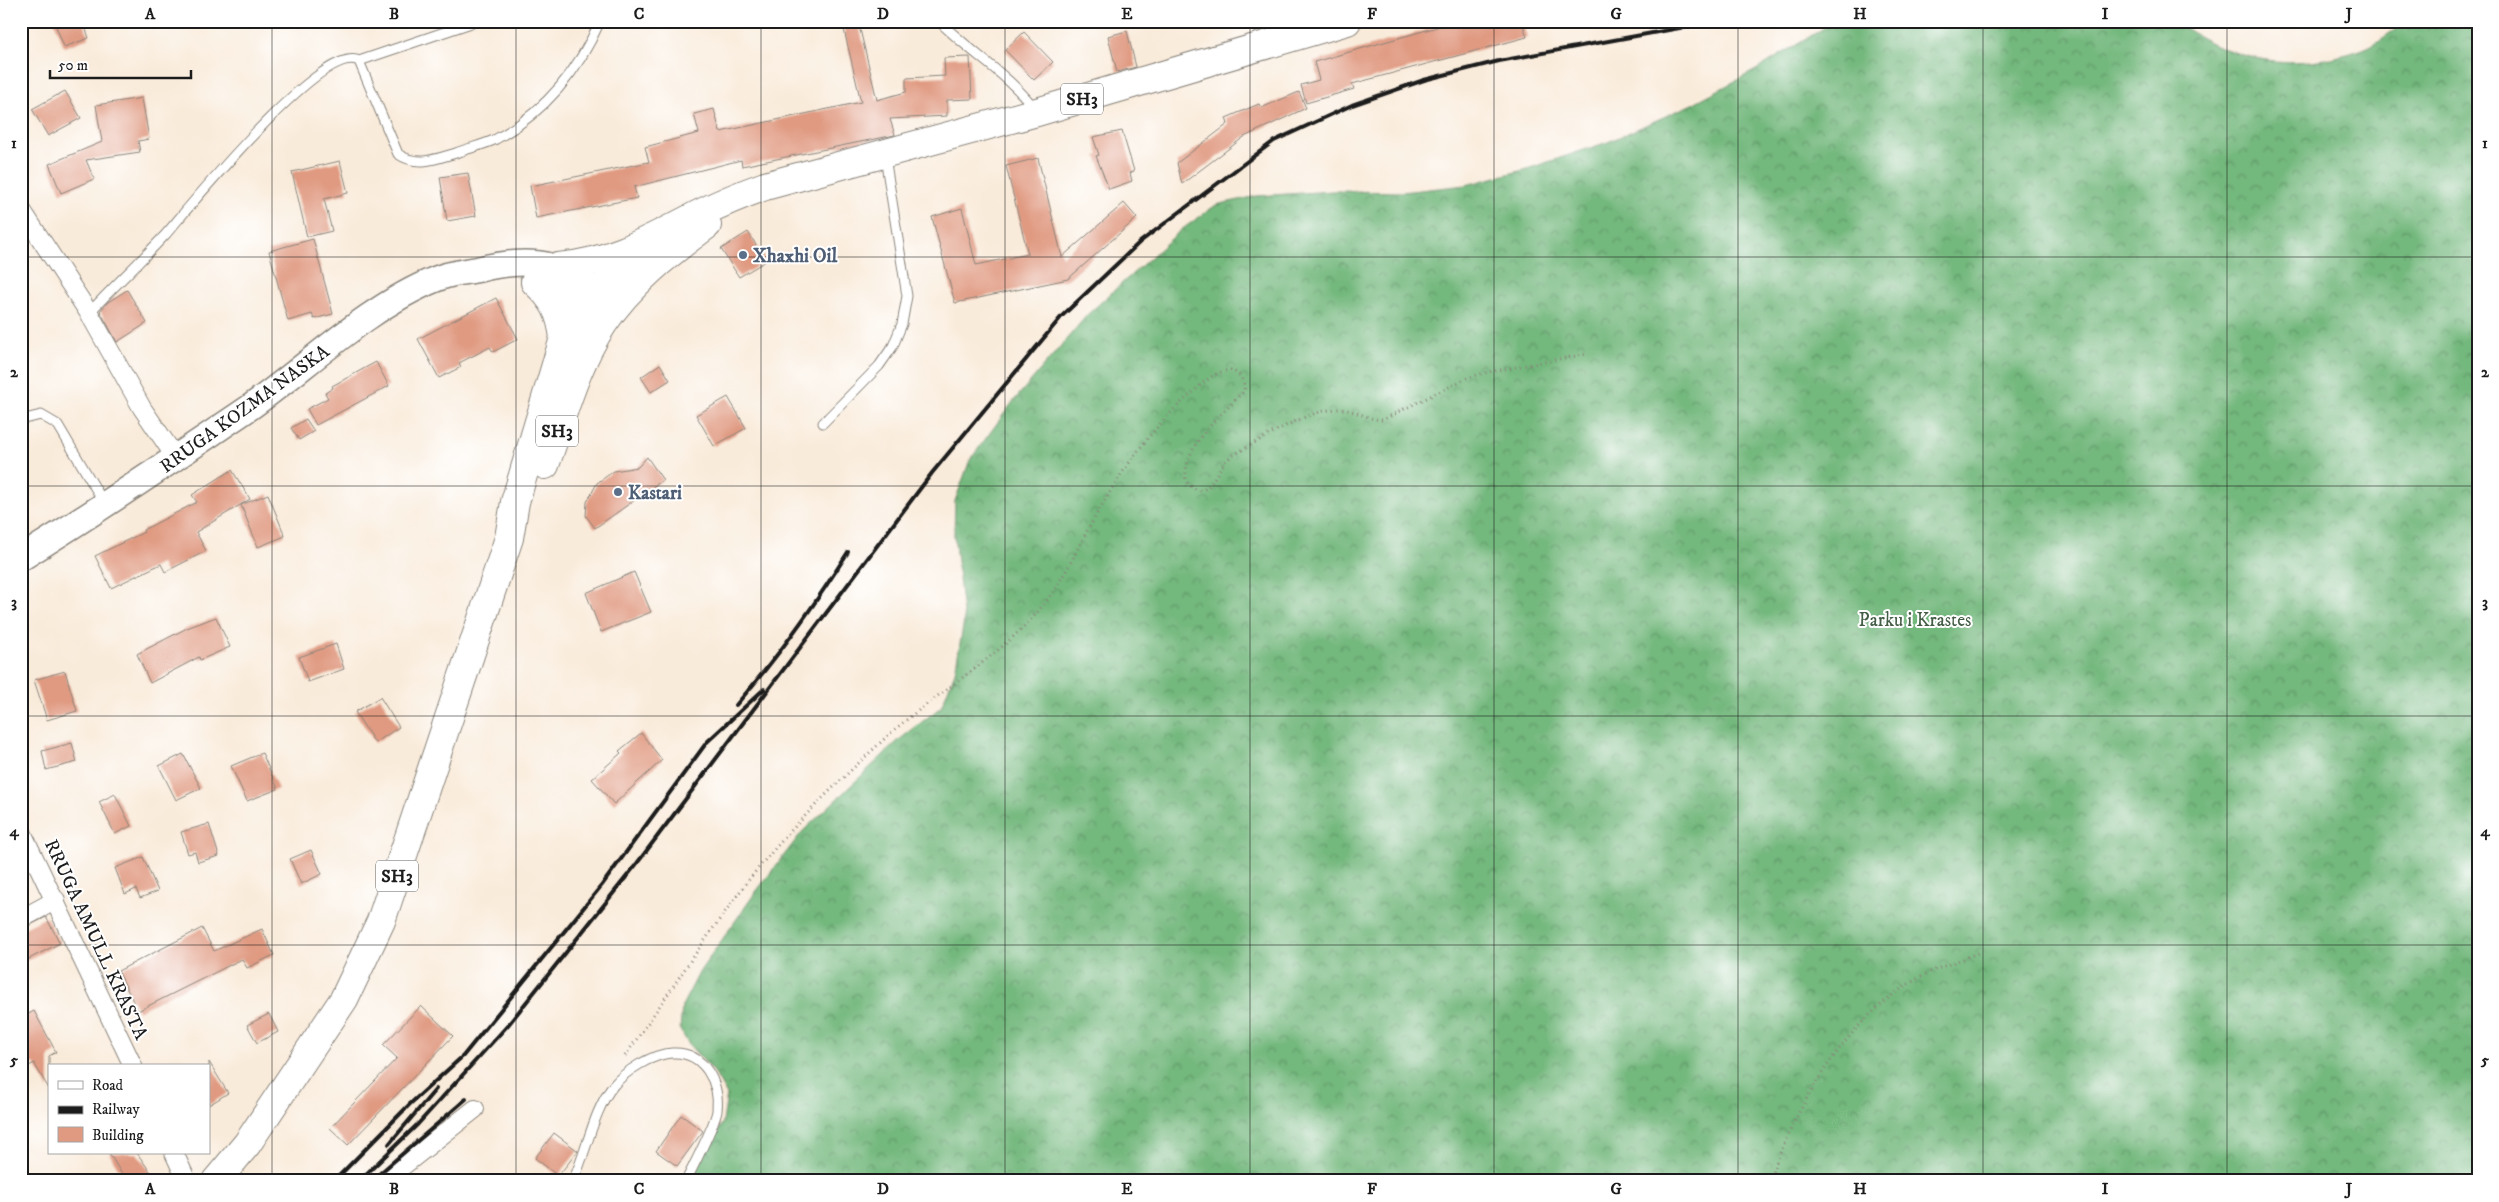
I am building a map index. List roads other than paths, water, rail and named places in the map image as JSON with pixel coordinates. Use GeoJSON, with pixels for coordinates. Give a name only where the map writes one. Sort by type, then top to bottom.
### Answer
{"type":"FeatureCollection","features":[{"type":"Feature","properties":{"kind":"main road","name":"SH3"},"geometry":{"type":"LineString","coordinates":[[216,1181],[247,1144],[344,999],[381,921],[509,538],[516,502],[559,357],[600,308],[634,258],[674,228],[732,198],[765,186],[1037,112],[1347,21]]}},
{"type":"Feature","properties":{"kind":"main road","name":"SH3"},"geometry":{"type":"LineString","coordinates":[[509,538],[542,473],[600,308],[707,226],[738,208],[817,173]]}},
{"type":"Feature","properties":{"kind":"main road"},"geometry":{"type":"LineString","coordinates":[[558,267],[603,259],[639,246],[674,228]]}},
{"type":"Feature","properties":{"kind":"main road","name":"RRUGA KOZMA NASKA"},"geometry":{"type":"LineString","coordinates":[[21,558],[105,506],[258,402],[385,308],[420,286],[438,278],[472,270],[517,263],[558,267],[572,273],[600,308]]}},
{"type":"Feature","properties":{"kind":"main road","name":"RRUGA KOZMA NASKA"},"geometry":{"type":"LineString","coordinates":[[472,270],[507,273],[600,308]]}},
{"type":"Feature","properties":{"kind":"main road"},"geometry":{"type":"LineString","coordinates":[[535,282],[548,293],[559,311],[564,338],[559,357]]}},
{"type":"Feature","properties":{"kind":"street"},"geometry":{"type":"LineString","coordinates":[[21,209],[88,313],[142,408],[176,458]]}},
{"type":"Feature","properties":{"kind":"street","name":"RRUGA AMULL KRASTA"},"geometry":{"type":"LineString","coordinates":[[21,830],[56,900],[132,1064]]}},
{"type":"Feature","properties":{"kind":"street"},"geometry":{"type":"LineString","coordinates":[[21,919],[56,900]]}},
{"type":"Feature","properties":{"kind":"street"},"geometry":{"type":"LineString","coordinates":[[384,1181],[475,1109]]}},
{"type":"Feature","properties":{"kind":"street"},"geometry":{"type":"LineString","coordinates":[[174,1154],[187,1181]]}},
{"type":"Feature","properties":{"kind":"lane"},"geometry":{"type":"LineString","coordinates":[[88,313],[164,235],[237,152],[312,79],[335,62],[352,59],[359,61],[477,21]]}},
{"type":"Feature","properties":{"kind":"lane"},"geometry":{"type":"LineString","coordinates":[[359,61],[398,154],[404,158],[425,162],[495,139],[544,106],[573,72],[589,47],[600,21]]}},
{"type":"Feature","properties":{"kind":"lane"},"geometry":{"type":"LineString","coordinates":[[939,21],[1000,70],[1021,91],[1037,112]]}},
{"type":"Feature","properties":{"kind":"lane"},"geometry":{"type":"LineString","coordinates":[[823,423],[879,366],[893,346],[902,324],[907,296],[884,154]]}},
{"type":"Feature","properties":{"kind":"lane"},"geometry":{"type":"LineString","coordinates":[[21,420],[41,415],[58,425],[105,506]]}},
{"type":"Feature","properties":{"kind":"lane"},"geometry":{"type":"LineString","coordinates":[[573,1181],[594,1124],[612,1087],[627,1072],[644,1062],[672,1052],[689,1056],[700,1062],[715,1081],[717,1112],[686,1181]]}},
{"type":"Feature","properties":{"kind":"railway"},"geometry":{"type":"LineString","coordinates":[[359,1181],[418,1124],[508,1025],[635,866],[932,473],[1062,316],[1140,242],[1274,141],[1352,105],[1424,80],[1499,61],[1718,21]]}},
{"type":"Feature","properties":{"kind":"railway"},"geometry":{"type":"LineString","coordinates":[[736,705],[795,631],[848,552]]}},
{"type":"Feature","properties":{"kind":"railway"},"geometry":{"type":"LineString","coordinates":[[334,1181],[410,1104],[463,1056],[602,885],[707,742],[764,689]]}},
{"type":"Feature","properties":{"kind":"railway"},"geometry":{"type":"LineString","coordinates":[[389,1144],[436,1089]]}},
{"type":"Feature","properties":{"kind":"railway"},"geometry":{"type":"LineString","coordinates":[[371,1181],[466,1099]]}},
{"type":"Feature","properties":{"kind":"place","name":"Xhaxhi Oil"},"geometry":{"type":"Point","coordinates":[743,255]}},
{"type":"Feature","properties":{"kind":"place","name":"Kastari"},"geometry":{"type":"Point","coordinates":[618,492]}},
{"type":"Feature","properties":{"kind":"park label","name":"Parku i Krastes"},"geometry":{"type":"Point","coordinates":[1915,619]}}]}
